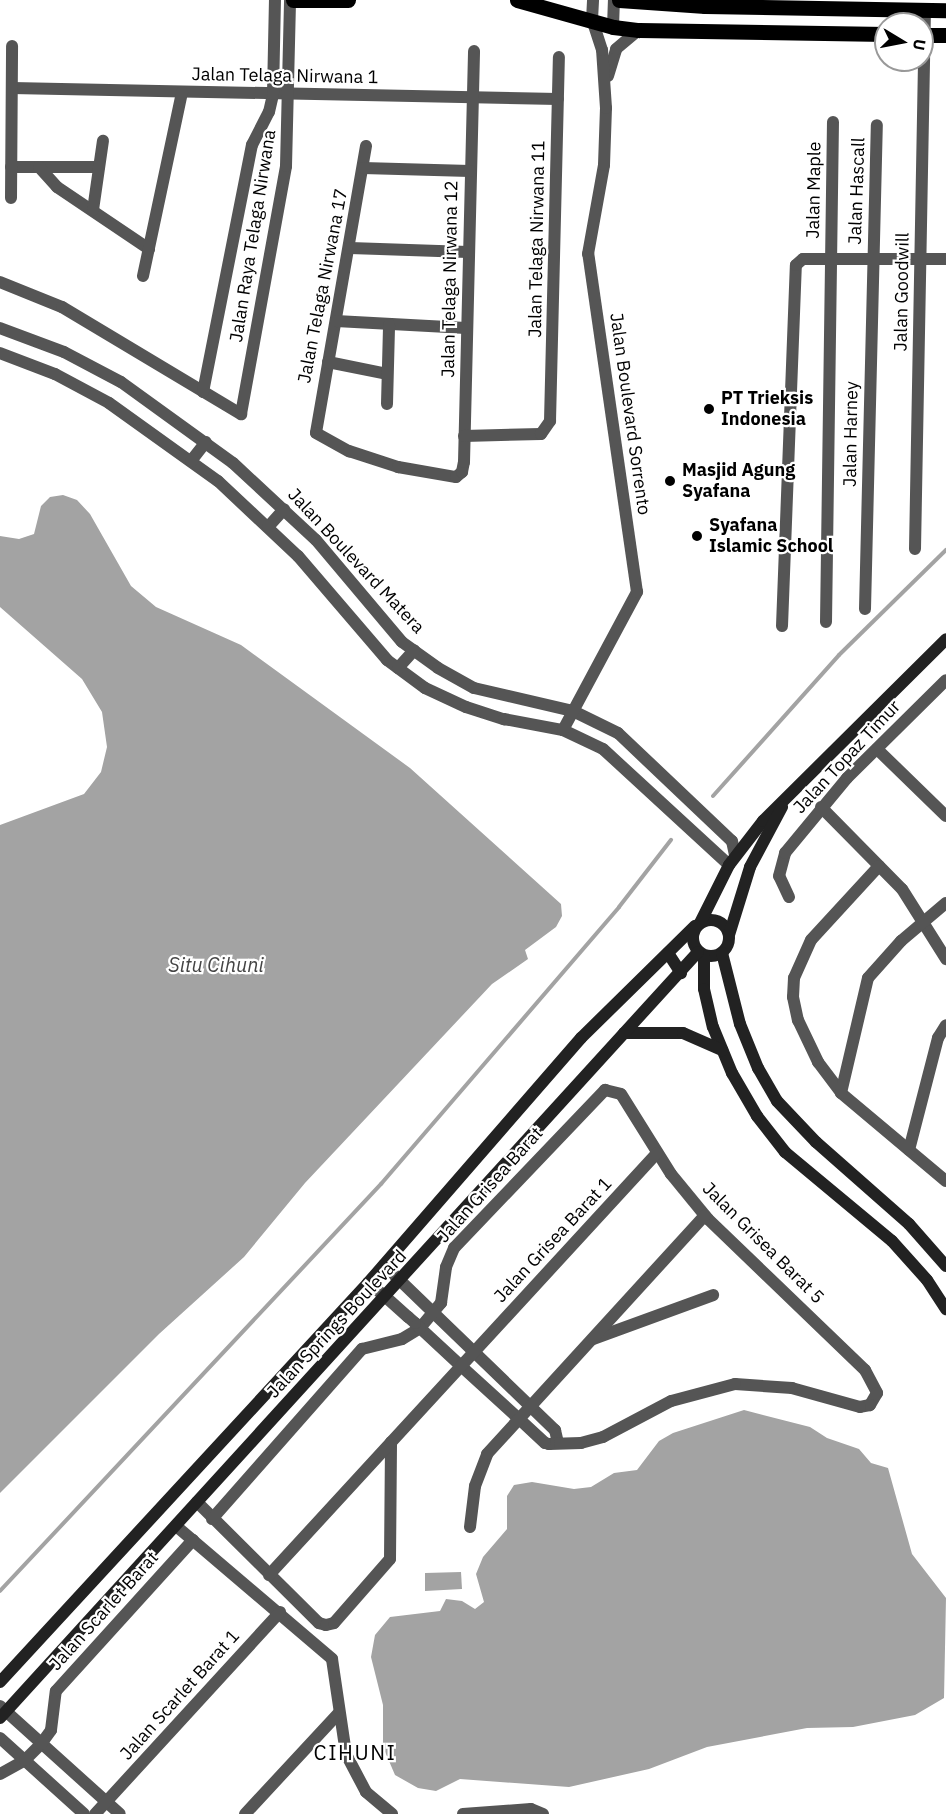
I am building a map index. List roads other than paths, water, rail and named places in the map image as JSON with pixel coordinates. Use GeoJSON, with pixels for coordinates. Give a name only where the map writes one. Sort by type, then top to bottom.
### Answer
{"type":"FeatureCollection","features":[{"type":"Feature","properties":{"kind":"main road"},"geometry":{"type":"LineString","coordinates":[[292,0],[348,0]]}},
{"type":"Feature","properties":{"kind":"main road"},"geometry":{"type":"LineString","coordinates":[[517,0],[613,27],[639,30],[874,34]]}},
{"type":"Feature","properties":{"kind":"main road"},"geometry":{"type":"LineString","coordinates":[[619,0],[783,8],[946,10]]}},
{"type":"Feature","properties":{"kind":"main road"},"geometry":{"type":"LineString","coordinates":[[783,8],[783,33]]}},
{"type":"Feature","properties":{"kind":"main road"},"geometry":{"type":"LineString","coordinates":[[946,639],[784,804],[756,854],[743,887],[724,959],[740,1024],[758,1068],[777,1101],[816,1142],[909,1224],[946,1266]]}},
{"type":"Feature","properties":{"kind":"main road","name":"Jalan Springs Boulevard"},"geometry":{"type":"LineString","coordinates":[[0,1682],[384,1265],[581,1038],[697,925],[732,860],[763,821],[784,804]]}},
{"type":"Feature","properties":{"kind":"main road"},"geometry":{"type":"LineString","coordinates":[[732,860],[743,887]]}},
{"type":"Feature","properties":{"kind":"main road"},"geometry":{"type":"LineString","coordinates":[[729,935],[718,921],[697,925],[692,938],[701,954],[713,1028],[722,1050],[758,1116],[785,1152],[892,1241],[927,1280],[946,1309]]}},
{"type":"Feature","properties":{"kind":"main road"},"geometry":{"type":"LineString","coordinates":[[668,953],[681,973]]}},
{"type":"Feature","properties":{"kind":"main road"},"geometry":{"type":"LineString","coordinates":[[701,954],[724,959]]}},
{"type":"Feature","properties":{"kind":"main road","name":"Jalan Springs Boulevard"},"geometry":{"type":"LineString","coordinates":[[2,1712],[401,1282],[624,1033],[701,954]]}},
{"type":"Feature","properties":{"kind":"main road"},"geometry":{"type":"LineString","coordinates":[[704,972],[724,959]]}},
{"type":"Feature","properties":{"kind":"main road"},"geometry":{"type":"LineString","coordinates":[[624,1033],[683,1033],[722,1050]]}},
{"type":"Feature","properties":{"kind":"street","name":"Jalan Raya Telaga Nirwana"},"geometry":{"type":"LineString","coordinates":[[275,0],[273,94],[269,112],[252,145],[203,392],[241,414],[286,166],[292,0]]}},
{"type":"Feature","properties":{"kind":"street"},"geometry":{"type":"LineString","coordinates":[[592,20],[593,0]]}},
{"type":"Feature","properties":{"kind":"street"},"geometry":{"type":"LineString","coordinates":[[613,27],[614,0]]}},
{"type":"Feature","properties":{"kind":"street","name":"Jalan Boulevard Sorrento"},"geometry":{"type":"LineString","coordinates":[[563,730],[637,592],[588,254],[604,165],[606,86],[602,50],[592,20]]}},
{"type":"Feature","properties":{"kind":"street","name":"Jalan Boulevard Sorrento"},"geometry":{"type":"LineString","coordinates":[[606,86],[616,49],[639,30]]}},
{"type":"Feature","properties":{"kind":"street"},"geometry":{"type":"LineString","coordinates":[[11,198],[12,46]]}},
{"type":"Feature","properties":{"kind":"street","name":"Jalan Telaga Nirwana 12"},"geometry":{"type":"LineString","coordinates":[[464,462],[474,51]]}},
{"type":"Feature","properties":{"kind":"street","name":"Jalan Telaga Nirwana 11"},"geometry":{"type":"LineString","coordinates":[[464,436],[541,434],[550,421],[559,57]]}},
{"type":"Feature","properties":{"kind":"street","name":"Jalan Goodwill"},"geometry":{"type":"LineString","coordinates":[[915,549],[923,72]]}},
{"type":"Feature","properties":{"kind":"street","name":"Jalan Telaga Nirwana 1"},"geometry":{"type":"LineString","coordinates":[[12,88],[558,99]]}},
{"type":"Feature","properties":{"kind":"street"},"geometry":{"type":"LineString","coordinates":[[143,276],[182,92]]}},
{"type":"Feature","properties":{"kind":"street","name":"Jalan Maple"},"geometry":{"type":"LineString","coordinates":[[826,622],[833,122]]}},
{"type":"Feature","properties":{"kind":"street","name":"Jalan Hascall"},"geometry":{"type":"LineString","coordinates":[[873,259],[877,125]]}},
{"type":"Feature","properties":{"kind":"street"},"geometry":{"type":"LineString","coordinates":[[93,210],[103,141]]}},
{"type":"Feature","properties":{"kind":"street","name":"Jalan Telaga Nirwana 17"},"geometry":{"type":"LineString","coordinates":[[366,146],[316,433],[349,451],[447,477],[459,476],[464,462]]}},
{"type":"Feature","properties":{"kind":"street"},"geometry":{"type":"LineString","coordinates":[[11,167],[99,167]]}},
{"type":"Feature","properties":{"kind":"street"},"geometry":{"type":"LineString","coordinates":[[39,167],[57,187],[149,249]]}},
{"type":"Feature","properties":{"kind":"street"},"geometry":{"type":"LineString","coordinates":[[363,168],[470,171]]}},
{"type":"Feature","properties":{"kind":"street"},"geometry":{"type":"LineString","coordinates":[[350,248],[468,252]]}},
{"type":"Feature","properties":{"kind":"street"},"geometry":{"type":"LineString","coordinates":[[782,626],[796,264],[803,259],[946,259]]}},
{"type":"Feature","properties":{"kind":"street","name":"Jalan Harney"},"geometry":{"type":"LineString","coordinates":[[865,609],[873,259]]}},
{"type":"Feature","properties":{"kind":"street"},"geometry":{"type":"LineString","coordinates":[[0,282],[62,307],[203,392]]}},
{"type":"Feature","properties":{"kind":"street"},"geometry":{"type":"LineString","coordinates":[[336,321],[466,328]]}},
{"type":"Feature","properties":{"kind":"street"},"geometry":{"type":"LineString","coordinates":[[387,404],[389,325]]}},
{"type":"Feature","properties":{"kind":"street","name":"Jalan Boulevard Matera"},"geometry":{"type":"LineString","coordinates":[[0,328],[64,352],[121,382],[206,442],[284,509],[316,540],[374,612],[414,650],[474,688],[573,711],[618,733],[645,755],[732,841],[732,860]]}},
{"type":"Feature","properties":{"kind":"street"},"geometry":{"type":"LineString","coordinates":[[0,353],[55,374],[109,403],[191,461],[268,526],[298,556],[357,628],[398,668],[425,688],[465,707],[504,719],[563,730],[603,749],[732,860]]}},
{"type":"Feature","properties":{"kind":"street"},"geometry":{"type":"LineString","coordinates":[[328,362],[387,374]]}},
{"type":"Feature","properties":{"kind":"street"},"geometry":{"type":"LineString","coordinates":[[191,461],[206,442]]}},
{"type":"Feature","properties":{"kind":"street"},"geometry":{"type":"LineString","coordinates":[[268,526],[284,509]]}},
{"type":"Feature","properties":{"kind":"street"},"geometry":{"type":"LineString","coordinates":[[398,668],[414,650]]}},
{"type":"Feature","properties":{"kind":"street","name":"Jalan Topaz Timur"},"geometry":{"type":"LineString","coordinates":[[789,897],[779,876],[782,860],[821,807],[877,749],[943,688]]}},
{"type":"Feature","properties":{"kind":"street"},"geometry":{"type":"LineString","coordinates":[[877,749],[946,816]]}},
{"type":"Feature","properties":{"kind":"street"},"geometry":{"type":"LineString","coordinates":[[821,807],[902,889],[946,958]]}},
{"type":"Feature","properties":{"kind":"street"},"geometry":{"type":"LineString","coordinates":[[879,866],[811,940],[794,978],[798,1020],[818,1062],[840,1094],[946,1181]]}},
{"type":"Feature","properties":{"kind":"street"},"geometry":{"type":"LineString","coordinates":[[840,1094],[868,978],[888,953],[946,903]]}},
{"type":"Feature","properties":{"kind":"street"},"geometry":{"type":"LineString","coordinates":[[909,1150],[938,1038],[946,1025]]}},
{"type":"Feature","properties":{"kind":"street","name":"Jalan Grisea Barat 5"},"geometry":{"type":"LineString","coordinates":[[558,1443],[581,1443],[603,1437],[671,1401],[735,1384],[792,1388],[860,1407],[874,1401],[874,1384],[866,1370],[705,1215],[657,1153],[621,1094],[605,1090],[598,1093]]}},
{"type":"Feature","properties":{"kind":"street","name":"Jalan Grisea Barat"},"geometry":{"type":"LineString","coordinates":[[434,1313],[445,1290],[446,1267],[454,1248],[598,1093]]}},
{"type":"Feature","properties":{"kind":"street","name":"Jalan Grisea Barat 1"},"geometry":{"type":"LineString","coordinates":[[269,1575],[657,1153]]}},
{"type":"Feature","properties":{"kind":"street"},"geometry":{"type":"LineString","coordinates":[[470,1527],[480,1468],[518,1418],[705,1215]]}},
{"type":"Feature","properties":{"kind":"street"},"geometry":{"type":"LineString","coordinates":[[368,1282],[545,1443],[558,1443],[558,1433],[384,1265]]}},
{"type":"Feature","properties":{"kind":"street"},"geometry":{"type":"LineString","coordinates":[[590,1340],[713,1295]]}},
{"type":"Feature","properties":{"kind":"street"},"geometry":{"type":"LineString","coordinates":[[212,1519],[362,1349],[402,1339],[420,1328],[434,1313]]}},
{"type":"Feature","properties":{"kind":"street"},"geometry":{"type":"LineString","coordinates":[[197,1502],[319,1623],[326,1625],[334,1623],[390,1559],[391,1442]]}},
{"type":"Feature","properties":{"kind":"street"},"geometry":{"type":"LineString","coordinates":[[176,1526],[280,1612],[334,1662],[339,1713],[353,1772],[366,1792],[388,1813]]}},
{"type":"Feature","properties":{"kind":"street","name":"Jalan Scarlet Barat"},"geometry":{"type":"LineString","coordinates":[[41,1744],[51,1730],[56,1691],[194,1540]]}},
{"type":"Feature","properties":{"kind":"street","name":"Jalan Scarlet Barat 1"},"geometry":{"type":"LineString","coordinates":[[95,1814],[280,1612]]}},
{"type":"Feature","properties":{"kind":"street"},"geometry":{"type":"LineString","coordinates":[[2,1712],[120,1814]]}},
{"type":"Feature","properties":{"kind":"street"},"geometry":{"type":"LineString","coordinates":[[244,1814],[339,1713]]}},
{"type":"Feature","properties":{"kind":"street"},"geometry":{"type":"LineString","coordinates":[[0,1738],[84,1814]]}},
{"type":"Feature","properties":{"kind":"street"},"geometry":{"type":"LineString","coordinates":[[0,1774],[25,1760],[41,1744]]}},
{"type":"Feature","properties":{"kind":"street"},"geometry":{"type":"LineString","coordinates":[[466,1814],[531,1809],[542,1813]]}},
{"type":"Feature","properties":{"kind":"water","name":"Situ Cihuni"},"geometry":{"type":"Polygon","coordinates":[[[63,495],[77,500],[90,514],[131,586],[156,607],[241,645],[410,768],[561,904],[562,916],[556,927],[525,950],[528,959],[492,984],[305,1183],[244,1257],[159,1334],[0,1493],[0,825],[84,794],[101,772],[107,747],[102,712],[82,679],[0,607],[0,536],[19,539],[34,534],[41,506],[50,497],[63,495]]]}},
{"type":"Feature","properties":{"kind":"water"},"geometry":{"type":"Polygon","coordinates":[[[744,1410],[810,1427],[827,1438],[859,1449],[871,1463],[888,1468],[912,1554],[946,1598],[944,1698],[915,1715],[853,1727],[807,1728],[707,1747],[649,1769],[569,1787],[460,1779],[436,1791],[418,1788],[395,1775],[383,1747],[383,1705],[371,1657],[375,1635],[390,1617],[440,1611],[446,1599],[462,1601],[475,1609],[484,1602],[476,1574],[483,1557],[507,1529],[507,1496],[514,1485],[532,1482],[574,1489],[591,1487],[614,1473],[637,1470],[659,1441],[673,1433],[744,1410]]]}},
{"type":"Feature","properties":{"kind":"water"},"geometry":{"type":"Polygon","coordinates":[[[461,1572],[462,1589],[425,1591],[425,1573],[461,1572]]]}},
{"type":"Feature","properties":{"kind":"waterway"},"geometry":{"type":"LineString","coordinates":[[713,796],[839,655],[946,550]]}},
{"type":"Feature","properties":{"kind":"waterway"},"geometry":{"type":"LineString","coordinates":[[0,1591],[381,1184],[619,907],[671,840]]}},
{"type":"Feature","properties":{"kind":"place","name":"PT Trieksis Indonesia"},"geometry":{"type":"Point","coordinates":[709,409]}},
{"type":"Feature","properties":{"kind":"place","name":"Masjid Agung Syafana"},"geometry":{"type":"Point","coordinates":[670,481]}},
{"type":"Feature","properties":{"kind":"place","name":"Syafana Islamic School"},"geometry":{"type":"Point","coordinates":[697,536]}},
{"type":"Feature","properties":{"kind":"district","name":"CIHUNI"},"geometry":{"type":"Point","coordinates":[355,1752]}}]}
